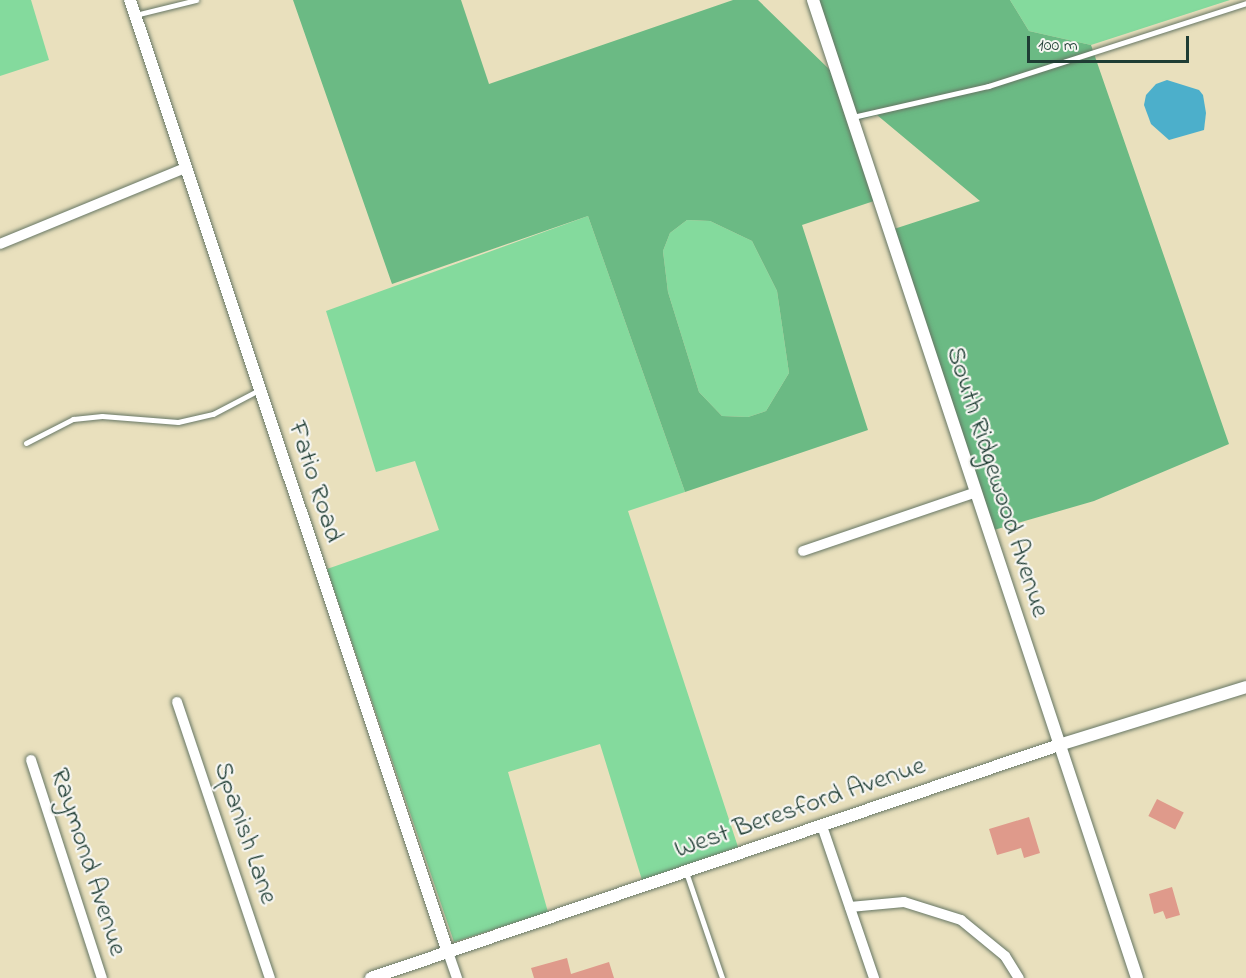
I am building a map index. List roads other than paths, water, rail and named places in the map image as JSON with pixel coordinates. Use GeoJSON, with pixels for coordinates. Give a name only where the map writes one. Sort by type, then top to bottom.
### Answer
{"type":"FeatureCollection","features":[{"type":"Feature","properties":{"kind":"street","name":"Fatio Road"},"geometry":{"type":"LineString","coordinates":[[130,0],[457,978]]}},
{"type":"Feature","properties":{"kind":"street","name":"South Ridgewood Avenue"},"geometry":{"type":"LineString","coordinates":[[813,0],[1137,978]]}},
{"type":"Feature","properties":{"kind":"street"},"geometry":{"type":"LineString","coordinates":[[0,244],[185,168]]}},
{"type":"Feature","properties":{"kind":"street"},"geometry":{"type":"LineString","coordinates":[[803,551],[976,492]]}},
{"type":"Feature","properties":{"kind":"street","name":"West Beresford Avenue"},"geometry":{"type":"LineString","coordinates":[[371,978],[1059,745],[1246,687]]}},
{"type":"Feature","properties":{"kind":"street","name":"Spanish Lane"},"geometry":{"type":"LineString","coordinates":[[177,702],[270,978]]}},
{"type":"Feature","properties":{"kind":"street","name":"Raymond Avenue"},"geometry":{"type":"LineString","coordinates":[[31,760],[102,978]]}},
{"type":"Feature","properties":{"kind":"street"},"geometry":{"type":"LineString","coordinates":[[822,826],[873,978]]}},
{"type":"Feature","properties":{"kind":"street"},"geometry":{"type":"LineString","coordinates":[[850,907],[904,902],[961,920],[1005,956],[1019,978]]}},
{"type":"Feature","properties":{"kind":"lane"},"geometry":{"type":"LineString","coordinates":[[135,15],[196,0]]}},
{"type":"Feature","properties":{"kind":"lane"},"geometry":{"type":"LineString","coordinates":[[852,118],[988,86],[1246,3]]}},
{"type":"Feature","properties":{"kind":"lane"},"geometry":{"type":"LineString","coordinates":[[26,443],[74,419],[102,416],[178,422],[213,414],[259,390]]}},
{"type":"Feature","properties":{"kind":"lane"},"geometry":{"type":"LineString","coordinates":[[686,872],[722,978]]}},
{"type":"Feature","properties":{"kind":"water"},"geometry":{"type":"Polygon","coordinates":[[[1167,80],[1199,90],[1203,95],[1206,113],[1204,130],[1169,140],[1151,124],[1144,105],[1146,95],[1156,84],[1167,80]]]}}]}
